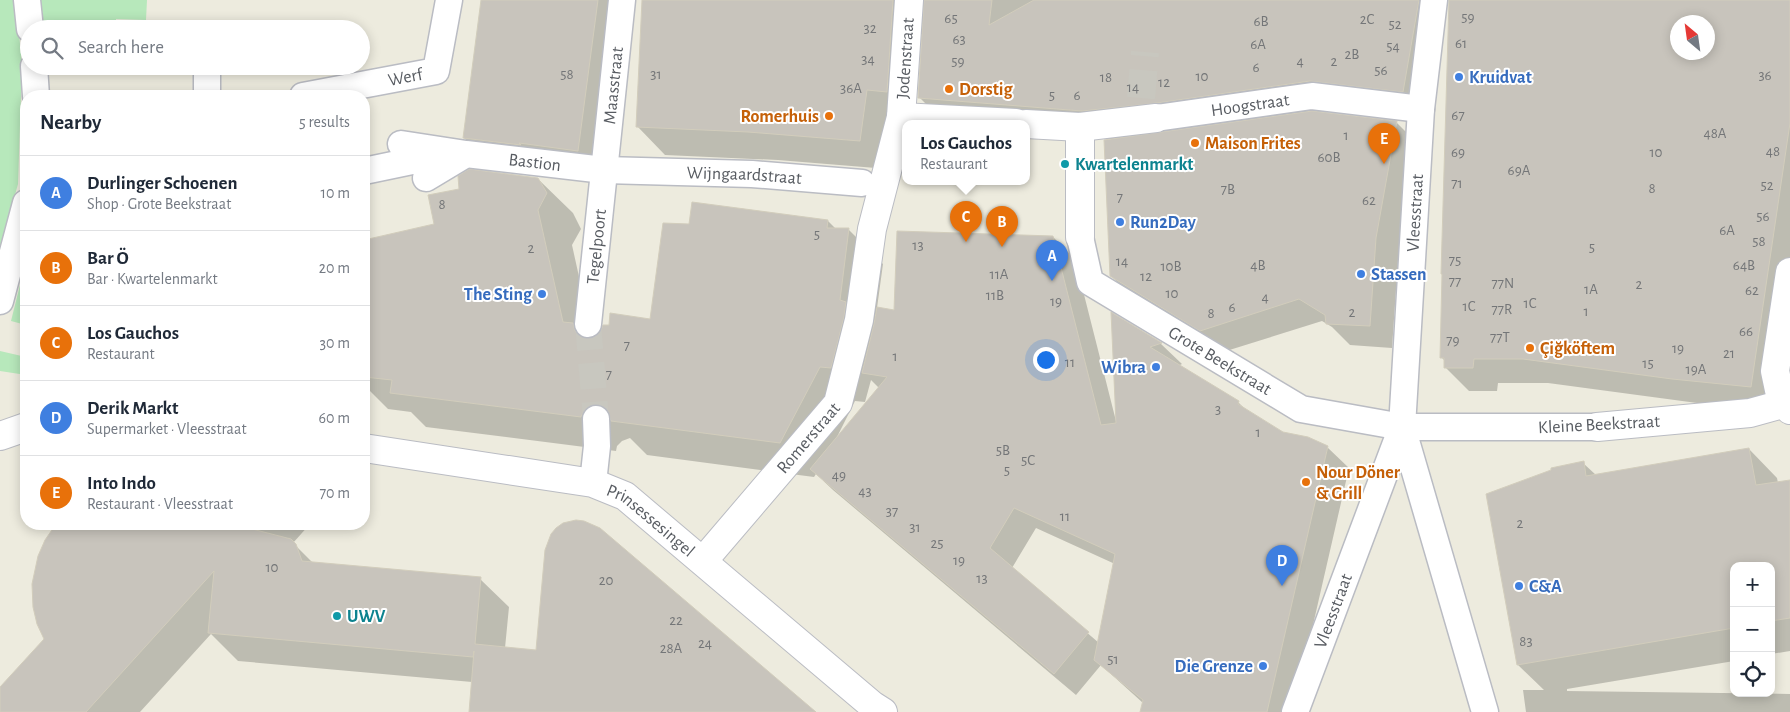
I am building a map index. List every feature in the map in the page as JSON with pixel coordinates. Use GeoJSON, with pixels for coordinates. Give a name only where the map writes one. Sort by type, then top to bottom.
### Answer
{"type":"FeatureCollection","features":[{"type":"Feature","properties":{"kind":"street"},"geometry":{"type":"LineString","coordinates":[[27,0],[29,20]]}},
{"type":"Feature","properties":{"kind":"street","name":"Maasstraat"},"geometry":{"type":"LineString","coordinates":[[604,170],[622,0]]}},
{"type":"Feature","properties":{"kind":"street","name":"Jodenstraat"},"geometry":{"type":"LineString","coordinates":[[902,117],[909,0]]}},
{"type":"Feature","properties":{"kind":"street","name":"Vleesstraat"},"geometry":{"type":"LineString","coordinates":[[1295,712],[1402,427],[1421,109],[1434,0]]}},
{"type":"Feature","properties":{"kind":"street","name":"Werf"},"geometry":{"type":"LineString","coordinates":[[326,90],[349,84],[436,71],[448,1]]}},
{"type":"Feature","properties":{"kind":"street"},"geometry":{"type":"LineString","coordinates":[[35,75],[36,90]]}},
{"type":"Feature","properties":{"kind":"street"},"geometry":{"type":"LineString","coordinates":[[207,90],[208,75]]}},
{"type":"Feature","properties":{"kind":"street","name":"Hoogstraat"},"geometry":{"type":"LineString","coordinates":[[1080,127],[1147,112],[1312,96],[1421,109]]}},
{"type":"Feature","properties":{"kind":"street"},"geometry":{"type":"LineString","coordinates":[[873,184],[902,117],[959,120]]}},
{"type":"Feature","properties":{"kind":"street"},"geometry":{"type":"LineString","coordinates":[[1030,124],[1080,127],[1080,236]]}},
{"type":"Feature","properties":{"kind":"street","name":"Bastion"},"geometry":{"type":"LineString","coordinates":[[401,144],[459,153],[604,170]]}},
{"type":"Feature","properties":{"kind":"street"},"geometry":{"type":"LineString","coordinates":[[426,178],[459,153]]}},
{"type":"Feature","properties":{"kind":"street","name":"Bastion"},"geometry":{"type":"LineString","coordinates":[[370,170],[459,153]]}},
{"type":"Feature","properties":{"kind":"street","name":"Wijngaardstraat"},"geometry":{"type":"LineString","coordinates":[[604,170],[752,174],[873,184]]}},
{"type":"Feature","properties":{"kind":"street","name":"Tegelpoort"},"geometry":{"type":"LineString","coordinates":[[588,324],[604,170]]}},
{"type":"Feature","properties":{"kind":"street","name":"Romerstraat"},"geometry":{"type":"LineString","coordinates":[[703,561],[838,403],[859,320],[872,230],[873,184]]}},
{"type":"Feature","properties":{"kind":"street"},"geometry":{"type":"LineString","coordinates":[[0,301],[20,226]]}},
{"type":"Feature","properties":{"kind":"street","name":"Grote Beekstraat"},"geometry":{"type":"LineString","coordinates":[[1080,236],[1090,282],[1301,409],[1402,427]]}},
{"type":"Feature","properties":{"kind":"street"},"geometry":{"type":"LineString","coordinates":[[1788,406],[1778,390],[1775,371],[1790,272]]}},
{"type":"Feature","properties":{"kind":"street","name":"Kleine Beekstraat"},"geometry":{"type":"LineString","coordinates":[[1402,427],[1597,427],[1750,413],[1788,406]]}},
{"type":"Feature","properties":{"kind":"street"},"geometry":{"type":"LineString","coordinates":[[593,483],[597,446],[596,419]]}},
{"type":"Feature","properties":{"kind":"street","name":"Vleesstraat"},"geometry":{"type":"LineString","coordinates":[[1402,427],[1485,712]]}},
{"type":"Feature","properties":{"kind":"street"},"geometry":{"type":"LineString","coordinates":[[0,436],[20,429]]}},
{"type":"Feature","properties":{"kind":"street","name":"Prinsessesingel"},"geometry":{"type":"LineString","coordinates":[[370,449],[593,483],[625,496],[872,705],[883,712]]}},
{"type":"Feature","properties":{"kind":"green space"},"geometry":{"type":"Polygon","coordinates":[[[0,0],[16,0],[20,44],[20,75],[22,75],[18,184],[0,249],[0,0]]]}},
{"type":"Feature","properties":{"kind":"green space"},"geometry":{"type":"Polygon","coordinates":[[[39,0],[147,0],[146,20],[40,20],[39,0]]]}},
{"type":"Feature","properties":{"kind":"green space"},"geometry":{"type":"Polygon","coordinates":[[[20,285],[20,323],[11,321],[20,285]]]}},
{"type":"Feature","properties":{"kind":"green space"},"geometry":{"type":"Polygon","coordinates":[[[0,351],[20,356],[20,374],[0,371],[0,351]]]}},
{"type":"Feature","properties":{"kind":"building"},"geometry":{"type":"Polygon","coordinates":[[[481,0],[598,0],[578,151],[463,138],[481,0]]]}},
{"type":"Feature","properties":{"kind":"building"},"geometry":{"type":"Polygon","coordinates":[[[642,0],[893,0],[887,92],[867,90],[860,141],[748,132],[636,127],[642,0]]]}},
{"type":"Feature","properties":{"kind":"building"},"geometry":{"type":"Polygon","coordinates":[[[924,0],[992,0],[989,25],[1034,0],[1419,0],[1403,92],[1310,81],[1157,103],[1082,111],[918,98],[924,0]]]}},
{"type":"Feature","properties":{"kind":"building"},"geometry":{"type":"Polygon","coordinates":[[[1449,0],[1790,0],[1790,123],[1751,387],[1672,379],[1523,359],[1474,359],[1473,368],[1444,368],[1444,358],[1440,358],[1449,0]]]}},
{"type":"Feature","properties":{"kind":"building"},"geometry":{"type":"Polygon","coordinates":[[[1312,111],[1397,121],[1376,238],[1370,326],[1326,324],[1325,315],[1299,299],[1200,331],[1110,276],[1104,140],[1312,111]]]}},
{"type":"Feature","properties":{"kind":"building"},"geometry":{"type":"Polygon","coordinates":[[[469,169],[538,178],[547,193],[538,210],[563,322],[573,323],[575,331],[586,339],[594,338],[600,333],[603,325],[609,325],[610,313],[650,319],[663,223],[689,224],[692,202],[828,220],[827,228],[849,228],[840,300],[846,302],[831,368],[820,367],[780,443],[611,421],[608,411],[603,406],[596,404],[588,407],[581,417],[390,393],[392,380],[370,378],[370,239],[434,224],[428,195],[459,189],[458,176],[469,169]]]}},
{"type":"Feature","properties":{"kind":"building"},"geometry":{"type":"Polygon","coordinates":[[[897,231],[1053,236],[1101,425],[1116,423],[1111,312],[1162,343],[1150,347],[1239,401],[1238,404],[1283,432],[1308,437],[1328,446],[1267,712],[1140,712],[1143,700],[1094,660],[1115,554],[1014,508],[990,548],[1089,632],[1054,674],[810,469],[887,377],[862,373],[877,307],[894,310],[897,231]]]}},
{"type":"Feature","properties":{"kind":"building"},"geometry":{"type":"Polygon","coordinates":[[[1749,448],[1756,485],[1790,480],[1790,618],[1775,620],[1775,562],[1730,562],[1730,629],[1517,665],[1486,494],[1551,470],[1551,468],[1584,461],[1586,476],[1749,448]]]}},
{"type":"Feature","properties":{"kind":"building"},"geometry":{"type":"Polygon","coordinates":[[[576,520],[584,521],[600,528],[816,712],[469,712],[474,651],[473,657],[208,633],[214,571],[86,712],[0,712],[0,687],[44,639],[37,624],[33,607],[32,584],[38,556],[52,530],[256,530],[291,539],[296,544],[302,561],[481,577],[475,644],[536,650],[545,550],[551,534],[563,523],[576,520]]]}},
{"type":"Feature","properties":{"kind":"tunnel"},"geometry":{"type":"LineString","coordinates":[[1141,98],[1145,52]]}},
{"type":"Feature","properties":{"kind":"tunnel"},"geometry":{"type":"LineString","coordinates":[[588,324],[596,419]]}},
{"type":"Feature","properties":{"kind":"place","name":"Kruidvat"},"geometry":{"type":"Point","coordinates":[1459,77]}},
{"type":"Feature","properties":{"kind":"place","name":"Dorstig"},"geometry":{"type":"Point","coordinates":[949,89]}},
{"type":"Feature","properties":{"kind":"place","name":"Romerhuis"},"geometry":{"type":"Point","coordinates":[829,116]}},
{"type":"Feature","properties":{"kind":"place","name":"Maison Frites"},"geometry":{"type":"Point","coordinates":[1195,143]}},
{"type":"Feature","properties":{"kind":"place","name":"Kwartelenmarkt"},"geometry":{"type":"Point","coordinates":[1065,164]}},
{"type":"Feature","properties":{"kind":"place","name":"Into Indo"},"geometry":{"type":"Point","coordinates":[1384,164]}},
{"type":"Feature","properties":{"kind":"place","name":"Run2Day"},"geometry":{"type":"Point","coordinates":[1120,222]}},
{"type":"Feature","properties":{"kind":"place","name":"Los Gauchos"},"geometry":{"type":"Point","coordinates":[966,242]}},
{"type":"Feature","properties":{"kind":"place","name":"Bar Ö"},"geometry":{"type":"Point","coordinates":[1002,247]}},
{"type":"Feature","properties":{"kind":"place","name":"Stassen"},"geometry":{"type":"Point","coordinates":[1361,274]}},
{"type":"Feature","properties":{"kind":"place","name":"Durlinger Schoenen"},"geometry":{"type":"Point","coordinates":[1052,281]}},
{"type":"Feature","properties":{"kind":"place","name":"The Sting"},"geometry":{"type":"Point","coordinates":[542,294]}},
{"type":"Feature","properties":{"kind":"place","name":"Çiğköftem"},"geometry":{"type":"Point","coordinates":[1530,348]}},
{"type":"Feature","properties":{"kind":"place","name":"Wibra"},"geometry":{"type":"Point","coordinates":[1156,367]}},
{"type":"Feature","properties":{"kind":"place","name":"Nour Döner & Grill"},"geometry":{"type":"Point","coordinates":[1306,482]}},
{"type":"Feature","properties":{"kind":"place","name":"Derik Markt"},"geometry":{"type":"Point","coordinates":[1282,586]}},
{"type":"Feature","properties":{"kind":"place","name":"C&A"},"geometry":{"type":"Point","coordinates":[1519,586]}},
{"type":"Feature","properties":{"kind":"place","name":"UWV"},"geometry":{"type":"Point","coordinates":[337,616]}},
{"type":"Feature","properties":{"kind":"place","name":"Die Grenze"},"geometry":{"type":"Point","coordinates":[1263,666]}}]}
